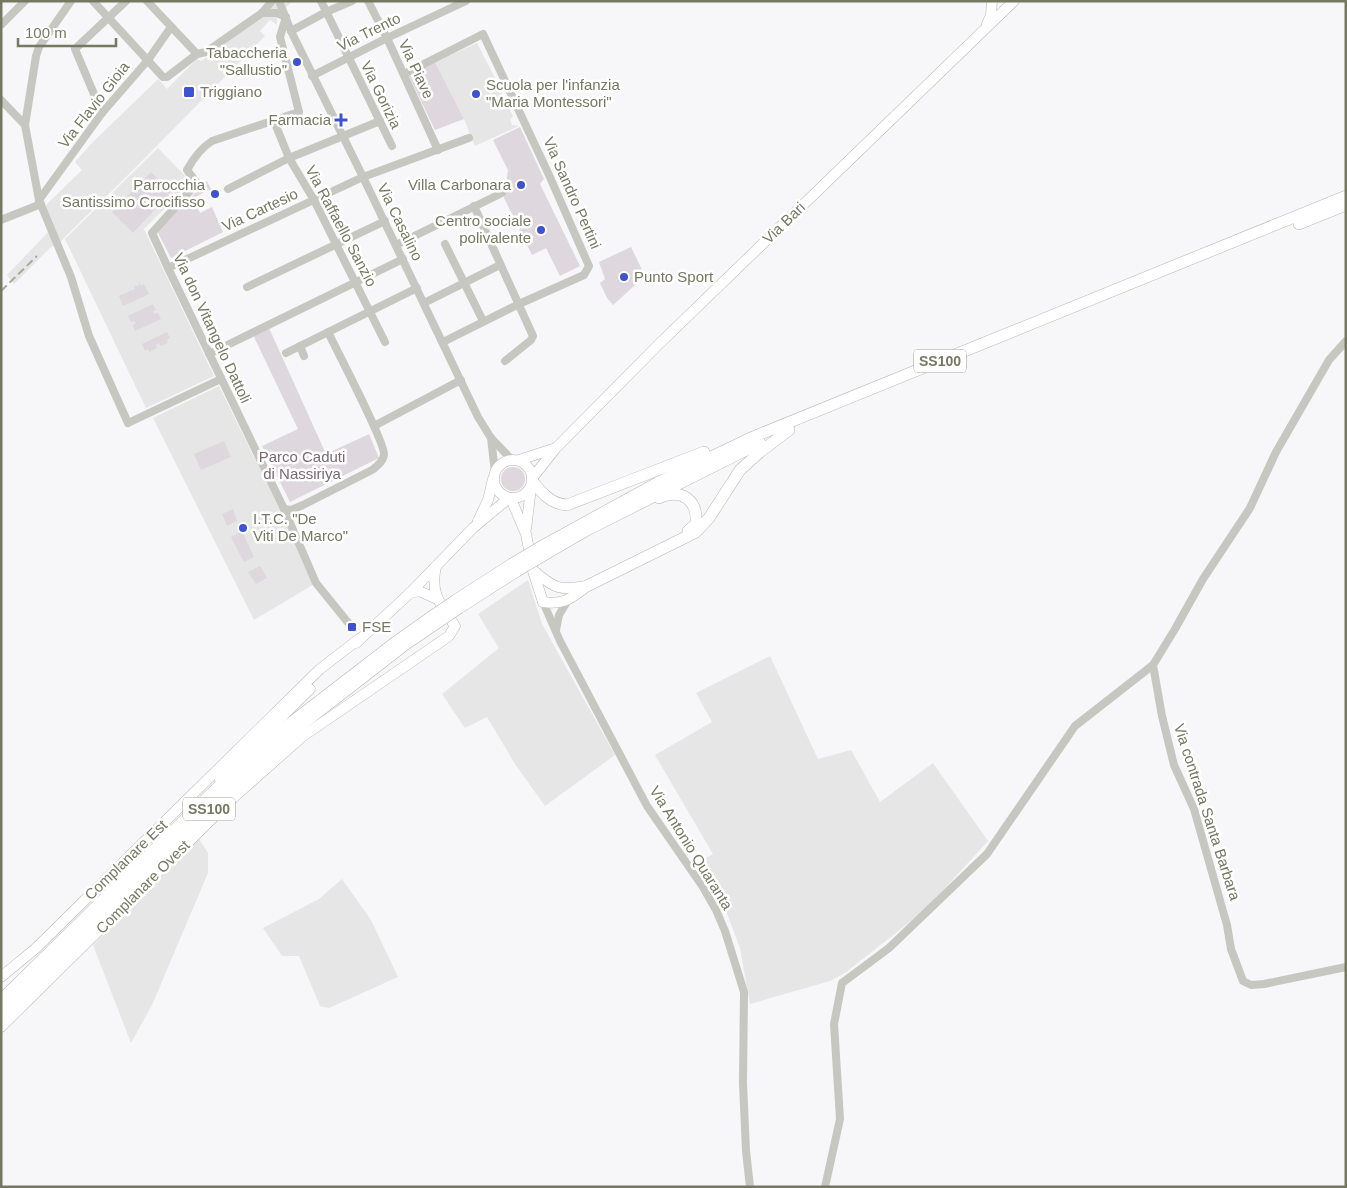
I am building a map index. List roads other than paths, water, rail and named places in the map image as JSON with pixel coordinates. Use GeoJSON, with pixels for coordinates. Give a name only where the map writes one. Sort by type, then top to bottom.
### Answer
{"type":"FeatureCollection","features":[{"type":"Feature","properties":{"kind":"highway","name":"SS100"},"geometry":{"type":"LineString","coordinates":[[546,549],[590,519],[704,459],[1346,196]]}},
{"type":"Feature","properties":{"kind":"highway","name":"SS100"},"geometry":{"type":"LineString","coordinates":[[1,1000],[209,796],[288,725],[393,644],[432,621],[514,567],[712,466],[789,430],[1346,205]]}},
{"type":"Feature","properties":{"kind":"highway","name":"SS100"},"geometry":{"type":"LineString","coordinates":[[532,482],[544,494],[559,504],[574,503],[783,421],[842,401]]}},
{"type":"Feature","properties":{"kind":"highway","name":"SS100"},"geometry":{"type":"LineString","coordinates":[[588,586],[696,532],[709,518],[740,470],[789,430]]}},
{"type":"Feature","properties":{"kind":"highway","name":"SS100"},"geometry":{"type":"LineString","coordinates":[[607,520],[668,494],[684,496],[692,503],[697,514],[696,524],[675,543]]}},
{"type":"Feature","properties":{"kind":"highway","name":"SS100"},"geometry":{"type":"LineString","coordinates":[[1,1013],[246,773],[295,730],[398,650],[432,621]]}},
{"type":"Feature","properties":{"kind":"main road"},"geometry":{"type":"LineString","coordinates":[[979,36],[991,15],[992,1]]}},
{"type":"Feature","properties":{"kind":"main road"},"geometry":{"type":"LineString","coordinates":[[997,1],[1001,6],[1008,4]]}},
{"type":"Feature","properties":{"kind":"main road","name":"Via Bari"},"geometry":{"type":"LineString","coordinates":[[532,482],[556,448],[659,344],[979,36],[1008,4]]}},
{"type":"Feature","properties":{"kind":"main road"},"geometry":{"type":"LineString","coordinates":[[473,528],[488,500],[499,465],[505,461],[516,460],[556,448]]}},
{"type":"Feature","properties":{"kind":"main road"},"geometry":{"type":"LineString","coordinates":[[516,460],[526,464],[531,471],[532,482],[526,534]]}},
{"type":"Feature","properties":{"kind":"main road"},"geometry":{"type":"LineString","coordinates":[[495,474],[494,484],[498,491],[510,498],[518,498],[525,494],[532,482]]}},
{"type":"Feature","properties":{"kind":"main road"},"geometry":{"type":"LineString","coordinates":[[209,796],[233,765],[359,639],[410,593],[473,528],[510,498]]}},
{"type":"Feature","properties":{"kind":"main road"},"geometry":{"type":"LineString","coordinates":[[510,498],[526,534],[533,571],[543,602]]}},
{"type":"Feature","properties":{"kind":"main road"},"geometry":{"type":"LineString","coordinates":[[436,566],[433,579],[437,599]]}},
{"type":"Feature","properties":{"kind":"main road"},"geometry":{"type":"LineString","coordinates":[[533,571],[547,582],[563,590]]}},
{"type":"Feature","properties":{"kind":"main road"},"geometry":{"type":"LineString","coordinates":[[543,602],[552,594],[563,590],[588,586]]}},
{"type":"Feature","properties":{"kind":"main road"},"geometry":{"type":"LineString","coordinates":[[543,602],[555,604],[568,600],[588,586]]}},
{"type":"Feature","properties":{"kind":"main road"},"geometry":{"type":"LineString","coordinates":[[410,593],[419,591],[437,599]]}},
{"type":"Feature","properties":{"kind":"main road","name":"Complanare Ovest"},"geometry":{"type":"LineString","coordinates":[[1,1027],[233,798],[303,736],[449,636],[455,626],[437,599]]}},
{"type":"Feature","properties":{"kind":"main road","name":"Complanare Est"},"geometry":{"type":"LineString","coordinates":[[1,976],[35,949],[320,669],[359,639]]}},
{"type":"Feature","properties":{"kind":"street"},"geometry":{"type":"LineString","coordinates":[[71,1],[36,56],[25,125],[40,202],[71,277],[89,336],[128,423],[221,379]]}},
{"type":"Feature","properties":{"kind":"street"},"geometry":{"type":"LineString","coordinates":[[93,1],[163,77],[167,77],[197,54],[206,52],[262,13],[272,1]]}},
{"type":"Feature","properties":{"kind":"street"},"geometry":{"type":"LineString","coordinates":[[102,113],[75,49],[126,1]]}},
{"type":"Feature","properties":{"kind":"street"},"geometry":{"type":"LineString","coordinates":[[147,1],[197,54]]}},
{"type":"Feature","properties":{"kind":"street","name":"Via Casalino"},"geometry":{"type":"LineString","coordinates":[[278,1],[312,76],[364,177],[478,417],[491,438],[516,460]]}},
{"type":"Feature","properties":{"kind":"street","name":"Via Gorizia"},"geometry":{"type":"LineString","coordinates":[[321,1],[392,146]]}},
{"type":"Feature","properties":{"kind":"street"},"geometry":{"type":"LineString","coordinates":[[291,31],[326,12],[352,1]]}},
{"type":"Feature","properties":{"kind":"street","name":"Via Piave"},"geometry":{"type":"LineString","coordinates":[[368,1],[404,74],[438,150]]}},
{"type":"Feature","properties":{"kind":"street","name":"Via Trento"},"geometry":{"type":"LineString","coordinates":[[312,76],[466,1]]}},
{"type":"Feature","properties":{"kind":"street"},"geometry":{"type":"LineString","coordinates":[[1,25],[20,3]]}},
{"type":"Feature","properties":{"kind":"street"},"geometry":{"type":"LineString","coordinates":[[262,13],[277,13],[286,17],[280,38],[299,112],[274,121]]}},
{"type":"Feature","properties":{"kind":"street","name":"Via Flavio Gioia"},"geometry":{"type":"LineString","coordinates":[[40,202],[102,113],[148,60],[171,27]]}},
{"type":"Feature","properties":{"kind":"street","name":"Via Sandro Pertini"},"geometry":{"type":"LineString","coordinates":[[404,74],[483,34],[550,175],[589,266],[584,275],[483,321],[443,342]]}},
{"type":"Feature","properties":{"kind":"street"},"geometry":{"type":"LineString","coordinates":[[1,100],[25,125]]}},
{"type":"Feature","properties":{"kind":"street","name":"Via don Vitangelo Dattoli"},"geometry":{"type":"LineString","coordinates":[[274,121],[212,141],[200,151],[187,170],[197,183],[152,233],[284,509]]}},
{"type":"Feature","properties":{"kind":"street","name":"Via Raffaello Sanzio"},"geometry":{"type":"LineString","coordinates":[[274,121],[289,158],[314,200],[385,342]]}},
{"type":"Feature","properties":{"kind":"street"},"geometry":{"type":"LineString","coordinates":[[228,188],[289,158],[380,121]]}},
{"type":"Feature","properties":{"kind":"street","name":"Via Cartesio"},"geometry":{"type":"LineString","coordinates":[[168,268],[364,177],[469,138]]}},
{"type":"Feature","properties":{"kind":"street"},"geometry":{"type":"LineString","coordinates":[[396,245],[502,192]]}},
{"type":"Feature","properties":{"kind":"street"},"geometry":{"type":"LineString","coordinates":[[1,220],[40,202]]}},
{"type":"Feature","properties":{"kind":"street"},"geometry":{"type":"LineString","coordinates":[[474,206],[533,336],[531,340],[506,361]]}},
{"type":"Feature","properties":{"kind":"street"},"geometry":{"type":"LineString","coordinates":[[247,287],[385,221]]}},
{"type":"Feature","properties":{"kind":"street"},"geometry":{"type":"LineString","coordinates":[[445,244],[483,321]]}},
{"type":"Feature","properties":{"kind":"street"},"geometry":{"type":"LineString","coordinates":[[209,354],[403,259]]}},
{"type":"Feature","properties":{"kind":"street"},"geometry":{"type":"LineString","coordinates":[[424,303],[500,265]]}},
{"type":"Feature","properties":{"kind":"street"},"geometry":{"type":"LineString","coordinates":[[286,353],[417,288]]}},
{"type":"Feature","properties":{"kind":"street"},"geometry":{"type":"LineString","coordinates":[[284,509],[291,510],[303,505],[372,470],[380,464],[384,456],[384,450],[374,426],[328,332]]}},
{"type":"Feature","properties":{"kind":"street"},"geometry":{"type":"LineString","coordinates":[[825,1187],[840,1119],[834,1024],[842,983],[889,948],[988,854],[1075,726],[1153,665],[1203,579],[1250,508],[1276,452],[1329,360],[1346,341]]}},
{"type":"Feature","properties":{"kind":"street"},"geometry":{"type":"LineString","coordinates":[[300,346],[304,356]]}},
{"type":"Feature","properties":{"kind":"street"},"geometry":{"type":"LineString","coordinates":[[374,426],[461,380]]}},
{"type":"Feature","properties":{"kind":"street","name":"Via Casalino"},"geometry":{"type":"LineString","coordinates":[[491,438],[495,474]]}},
{"type":"Feature","properties":{"kind":"street"},"geometry":{"type":"LineString","coordinates":[[284,509],[316,583],[350,625]]}},
{"type":"Feature","properties":{"kind":"street"},"geometry":{"type":"LineString","coordinates":[[556,630],[559,615],[568,600]]}},
{"type":"Feature","properties":{"kind":"street","name":"Via Antonio Quaranta"},"geometry":{"type":"LineString","coordinates":[[543,602],[647,806],[703,887],[725,931],[744,992],[743,1083],[746,1151],[750,1187]]}},
{"type":"Feature","properties":{"kind":"street","name":"Via contrada Santa Barbara"},"geometry":{"type":"LineString","coordinates":[[1153,665],[1162,716],[1174,765],[1194,809],[1227,925],[1231,950],[1243,981],[1251,985],[1264,984],[1346,968]]}},
{"type":"Feature","properties":{"kind":"railway"},"geometry":{"type":"LineString","coordinates":[[1,291],[37,256]]}},
{"type":"Feature","properties":{"kind":"place","name":"Tabaccheria \"Sallustio\""},"geometry":{"type":"Point","coordinates":[297,62]}},
{"type":"Feature","properties":{"kind":"place","name":"Triggiano"},"geometry":{"type":"Point","coordinates":[189,92]}},
{"type":"Feature","properties":{"kind":"place","name":"Scuola per l'infanzia \"Maria Montessori\""},"geometry":{"type":"Point","coordinates":[476,94]}},
{"type":"Feature","properties":{"kind":"place","name":"Farmacia"},"geometry":{"type":"Point","coordinates":[341,120]}},
{"type":"Feature","properties":{"kind":"place","name":"Villa Carbonara"},"geometry":{"type":"Point","coordinates":[521,185]}},
{"type":"Feature","properties":{"kind":"place","name":"Parrocchia Santissimo Crocifisso"},"geometry":{"type":"Point","coordinates":[215,194]}},
{"type":"Feature","properties":{"kind":"place","name":"Centro sociale polivalente"},"geometry":{"type":"Point","coordinates":[541,230]}},
{"type":"Feature","properties":{"kind":"place","name":"Punto Sport"},"geometry":{"type":"Point","coordinates":[624,277]}},
{"type":"Feature","properties":{"kind":"place","name":"I.T.C. \"De Viti De Marco\""},"geometry":{"type":"Point","coordinates":[243,528]}},
{"type":"Feature","properties":{"kind":"place","name":"FSE"},"geometry":{"type":"Point","coordinates":[352,627]}},
{"type":"Feature","properties":{"kind":"park label","name":"Parco Caduti di Nassiriya"},"geometry":{"type":"Point","coordinates":[302,466]}}]}
